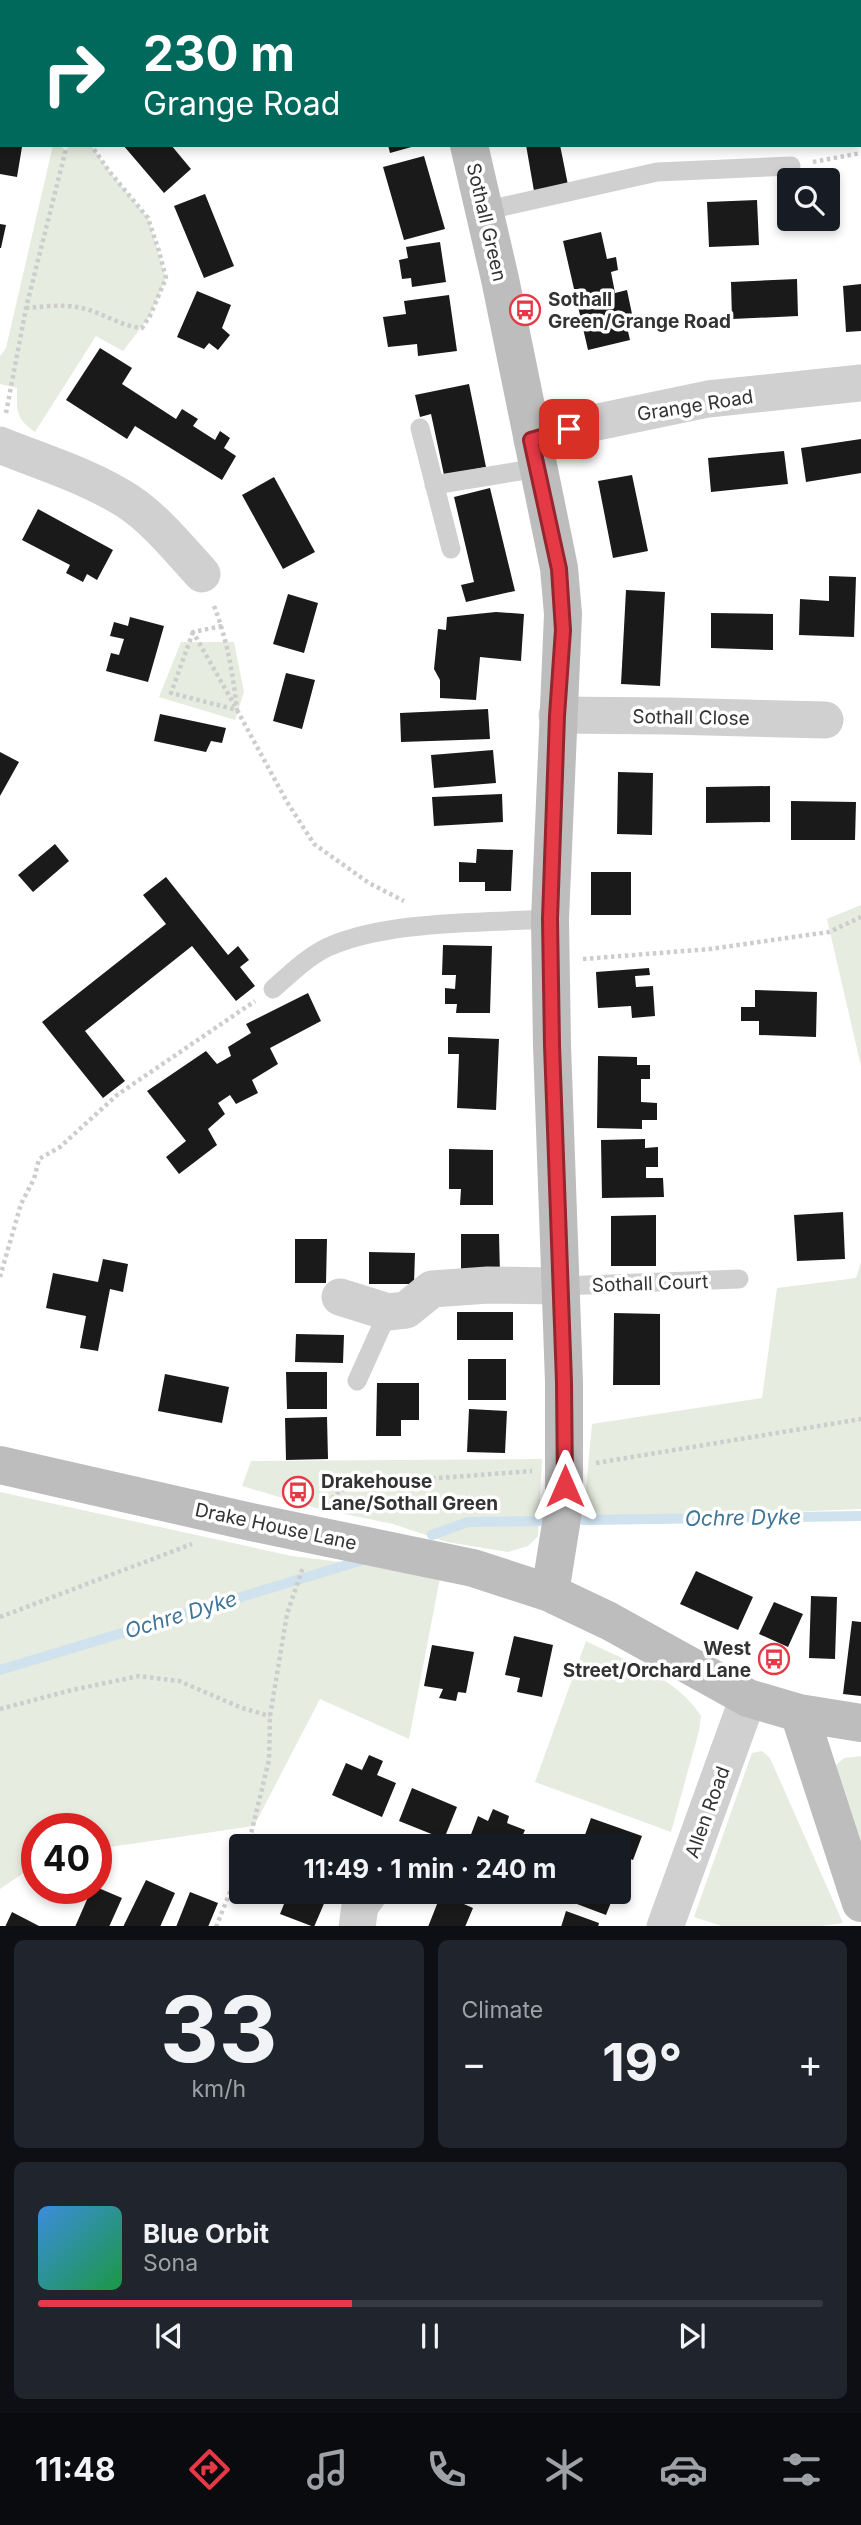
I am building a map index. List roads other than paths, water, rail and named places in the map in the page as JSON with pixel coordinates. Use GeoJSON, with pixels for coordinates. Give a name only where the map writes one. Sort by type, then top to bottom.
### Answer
{"type":"FeatureCollection","features":[{"type":"Feature","properties":{"kind":"street","name":"Sothall Green"},"geometry":{"type":"LineString","coordinates":[[469,147],[500,279],[559,569],[563,614],[550,919],[565,1505],[550,1593]]}},
{"type":"Feature","properties":{"kind":"street","name":"Grange Road"},"geometry":{"type":"LineString","coordinates":[[535,454],[587,424],[708,399],[861,383]]}},
{"type":"Feature","properties":{"kind":"street"},"geometry":{"type":"LineString","coordinates":[[0,445],[90,480],[130,503],[160,528],[202,574]]}},
{"type":"Feature","properties":{"kind":"street","name":"Sothall Close"},"geometry":{"type":"LineString","coordinates":[[557,716],[825,720]]}},
{"type":"Feature","properties":{"kind":"street"},"geometry":{"type":"LineString","coordinates":[[340,1297],[388,1312],[406,1310],[432,1289],[488,1285],[561,1286]]}},
{"type":"Feature","properties":{"kind":"street","name":"Drake House Lane"},"geometry":{"type":"LineString","coordinates":[[0,1465],[473,1568],[550,1593],[609,1621],[748,1698],[799,1713],[861,1723]]}},
{"type":"Feature","properties":{"kind":"street","name":"Allen Road"},"geometry":{"type":"LineString","coordinates":[[665,1926],[748,1698]]}},
{"type":"Feature","properties":{"kind":"street"},"geometry":{"type":"LineString","coordinates":[[799,1713],[861,1903]]}},
{"type":"Feature","properties":{"kind":"street"},"geometry":{"type":"LineString","coordinates":[[357,1926],[361,1904]]}},
{"type":"Feature","properties":{"kind":"lane"},"geometry":{"type":"LineString","coordinates":[[483,211],[657,172],[791,166]]}},
{"type":"Feature","properties":{"kind":"lane"},"geometry":{"type":"LineString","coordinates":[[420,428],[451,550]]}},
{"type":"Feature","properties":{"kind":"lane"},"geometry":{"type":"LineString","coordinates":[[434,485],[535,454]]}},
{"type":"Feature","properties":{"kind":"lane"},"geometry":{"type":"LineString","coordinates":[[273,989],[307,960],[329,947],[385,930],[550,919]]}},
{"type":"Feature","properties":{"kind":"lane","name":"Sothall Court"},"geometry":{"type":"LineString","coordinates":[[561,1286],[739,1279]]}},
{"type":"Feature","properties":{"kind":"lane"},"geometry":{"type":"LineString","coordinates":[[357,1381],[388,1312]]}},
{"type":"Feature","properties":{"kind":"waterway","name":"Ochre Dyke"},"geometry":{"type":"LineString","coordinates":[[583,1520],[861,1516]]}},
{"type":"Feature","properties":{"kind":"waterway","name":"Ochre Dyke"},"geometry":{"type":"LineString","coordinates":[[432,1535],[468,1522],[539,1521]]}},
{"type":"Feature","properties":{"kind":"waterway","name":"Ochre Dyke"},"geometry":{"type":"LineString","coordinates":[[0,1670],[363,1560]]}},
{"type":"Feature","properties":{"kind":"place","name":"Sothall Green/Grange Road"},"geometry":{"type":"Point","coordinates":[525,310]}},
{"type":"Feature","properties":{"kind":"place","name":"Drakehouse Lane/Sothall Green"},"geometry":{"type":"Point","coordinates":[298,1492]}},
{"type":"Feature","properties":{"kind":"place","name":"West Street/Orchard Lane"},"geometry":{"type":"Point","coordinates":[774,1659]}}]}
